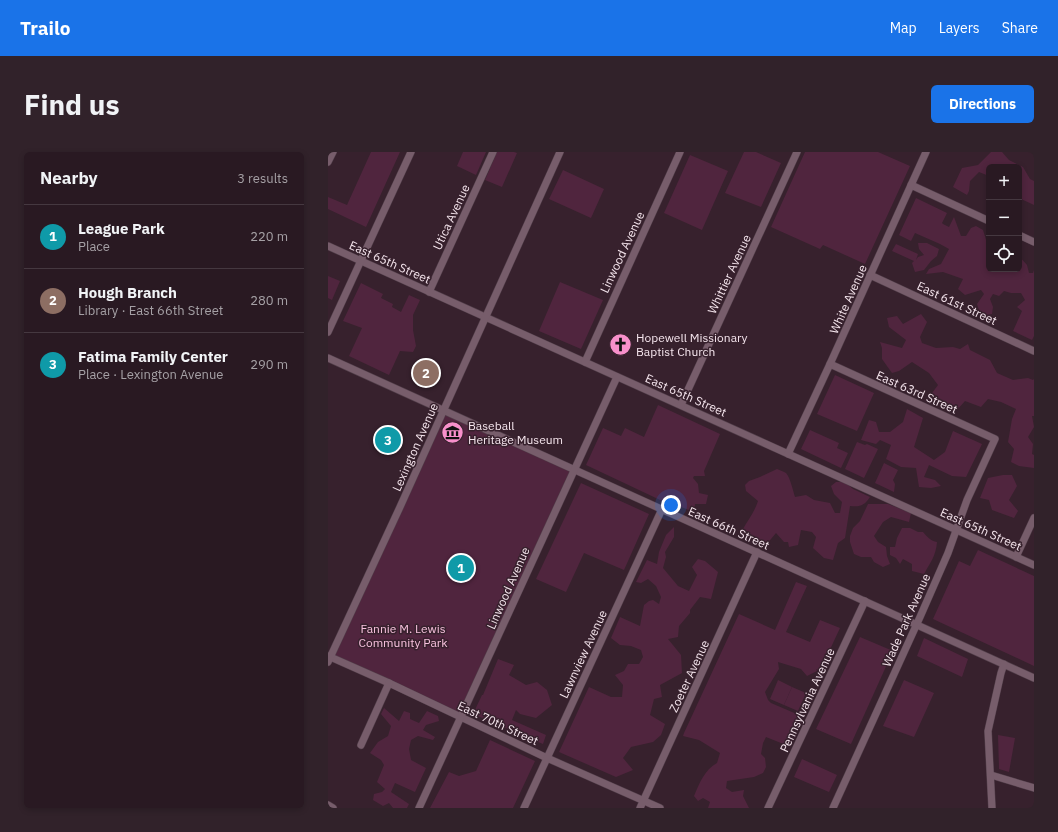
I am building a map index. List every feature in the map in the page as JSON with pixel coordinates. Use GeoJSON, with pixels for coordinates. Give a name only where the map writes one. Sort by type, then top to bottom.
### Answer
{"type":"FeatureCollection","features":[{"type":"Feature","properties":{"kind":"street"},"geometry":{"type":"LineString","coordinates":[[328,162],[333,152]]}},
{"type":"Feature","properties":{"kind":"street"},"geometry":{"type":"LineString","coordinates":[[328,332],[411,152]]}},
{"type":"Feature","properties":{"kind":"street","name":"Utica Avenue"},"geometry":{"type":"LineString","coordinates":[[429,292],[492,152]]}},
{"type":"Feature","properties":{"kind":"street","name":"Lexington Avenue"},"geometry":{"type":"LineString","coordinates":[[329,659],[560,152]]}},
{"type":"Feature","properties":{"kind":"street","name":"Linwood Avenue"},"geometry":{"type":"LineString","coordinates":[[585,362],[680,152]]}},
{"type":"Feature","properties":{"kind":"street","name":"Whittier Avenue"},"geometry":{"type":"LineString","coordinates":[[681,405],[797,152]]}},
{"type":"Feature","properties":{"kind":"street","name":"White Avenue"},"geometry":{"type":"LineString","coordinates":[[788,454],[926,152]]}},
{"type":"Feature","properties":{"kind":"street"},"geometry":{"type":"LineString","coordinates":[[911,185],[986,220]]}},
{"type":"Feature","properties":{"kind":"street"},"geometry":{"type":"LineString","coordinates":[[1021,236],[1034,242]]}},
{"type":"Feature","properties":{"kind":"street","name":"East 65th Street"},"geometry":{"type":"LineString","coordinates":[[328,246],[1034,565]]}},
{"type":"Feature","properties":{"kind":"street","name":"East 61st Street"},"geometry":{"type":"LineString","coordinates":[[870,276],[1034,351]]}},
{"type":"Feature","properties":{"kind":"street","name":"East 66th Street"},"geometry":{"type":"LineString","coordinates":[[328,358],[1034,678]]}},
{"type":"Feature","properties":{"kind":"street","name":"East 63rd Street"},"geometry":{"type":"LineString","coordinates":[[830,364],[995,439]]}},
{"type":"Feature","properties":{"kind":"street","name":"Linwood Avenue"},"geometry":{"type":"LineString","coordinates":[[419,808],[617,376]]}},
{"type":"Feature","properties":{"kind":"street","name":"Wade Park Avenue"},"geometry":{"type":"LineString","coordinates":[[833,808],[917,624],[948,553],[967,500],[995,439]]}},
{"type":"Feature","properties":{"kind":"street","name":"Lawnview Avenue"},"geometry":{"type":"LineString","coordinates":[[524,808],[662,509]]}},
{"type":"Feature","properties":{"kind":"street"},"geometry":{"type":"LineString","coordinates":[[1016,557],[1034,518]]}},
{"type":"Feature","properties":{"kind":"street","name":"Zoeter Avenue"},"geometry":{"type":"LineString","coordinates":[[640,808],[757,552]]}},
{"type":"Feature","properties":{"kind":"street","name":"Pennsylvania Avenue"},"geometry":{"type":"LineString","coordinates":[[768,808],[865,601]]}},
{"type":"Feature","properties":{"kind":"street","name":"East 70th Street"},"geometry":{"type":"LineString","coordinates":[[329,659],[389,684],[660,808]]}},
{"type":"Feature","properties":{"kind":"street"},"geometry":{"type":"LineString","coordinates":[[992,808],[988,731],[1004,664]]}},
{"type":"Feature","properties":{"kind":"street"},"geometry":{"type":"LineString","coordinates":[[361,744],[389,684]]}},
{"type":"Feature","properties":{"kind":"street"},"geometry":{"type":"LineString","coordinates":[[991,775],[1034,788]]}},
{"type":"Feature","properties":{"kind":"street"},"geometry":{"type":"LineString","coordinates":[[328,806],[333,808]]}},
{"type":"Feature","properties":{"kind":"green space"},"geometry":{"type":"Polygon","coordinates":[[[371,152],[400,152],[366,227],[328,209],[328,197],[347,205],[371,152]]]}},
{"type":"Feature","properties":{"kind":"green space"},"geometry":{"type":"Polygon","coordinates":[[[463,152],[486,152],[476,175],[457,166],[463,152]]]}},
{"type":"Feature","properties":{"kind":"green space"},"geometry":{"type":"Polygon","coordinates":[[[497,152],[517,153],[502,187],[485,180],[497,152]]]}},
{"type":"Feature","properties":{"kind":"green space"},"geometry":{"type":"Polygon","coordinates":[[[744,152],[756,152],[781,163],[761,207],[725,193],[744,152]]]}},
{"type":"Feature","properties":{"kind":"green space"},"geometry":{"type":"Polygon","coordinates":[[[805,152],[878,152],[910,166],[865,264],[823,245],[820,249],[771,227],[805,152]]]}},
{"type":"Feature","properties":{"kind":"green space"},"geometry":{"type":"Polygon","coordinates":[[[991,152],[1002,152],[1009,160],[1017,164],[986,164],[986,175],[979,172],[970,181],[967,195],[953,187],[962,168],[978,165],[991,152]]]}},
{"type":"Feature","properties":{"kind":"green space"},"geometry":{"type":"Polygon","coordinates":[[[690,155],[728,171],[702,230],[664,213],[690,155]]]}},
{"type":"Feature","properties":{"kind":"green space"},"geometry":{"type":"Polygon","coordinates":[[[1022,166],[1030,179],[1034,181],[1034,205],[1022,199],[1022,166]]]}},
{"type":"Feature","properties":{"kind":"green space"},"geometry":{"type":"Polygon","coordinates":[[[563,170],[604,189],[591,218],[549,199],[563,170]]]}},
{"type":"Feature","properties":{"kind":"green space"},"geometry":{"type":"Polygon","coordinates":[[[916,198],[947,213],[942,223],[949,227],[954,217],[961,236],[966,236],[971,228],[976,226],[983,230],[986,240],[986,272],[1022,272],[1022,259],[1027,265],[1029,273],[1033,273],[1034,270],[1034,336],[1032,340],[1013,331],[1022,311],[1017,307],[1025,300],[1021,293],[1004,291],[999,296],[993,294],[990,299],[993,307],[992,314],[986,315],[979,310],[977,304],[984,294],[981,290],[965,295],[958,289],[963,279],[943,272],[926,274],[929,269],[941,264],[949,249],[915,233],[911,241],[899,235],[916,198]]]}},
{"type":"Feature","properties":{"kind":"green space"},"geometry":{"type":"Polygon","coordinates":[[[918,243],[927,243],[939,249],[937,256],[924,270],[915,272],[912,263],[914,261],[892,251],[896,244],[918,254],[916,260],[918,257],[924,255],[919,249],[918,243]]]}},
{"type":"Feature","properties":{"kind":"green space"},"geometry":{"type":"Polygon","coordinates":[[[328,276],[340,281],[332,300],[328,298],[328,276]]]}},
{"type":"Feature","properties":{"kind":"green space"},"geometry":{"type":"Polygon","coordinates":[[[560,282],[603,300],[581,349],[539,331],[560,282]]]}},
{"type":"Feature","properties":{"kind":"green space"},"geometry":{"type":"Polygon","coordinates":[[[361,283],[383,294],[381,298],[393,304],[392,307],[401,312],[409,295],[420,300],[413,315],[413,330],[416,346],[413,352],[400,351],[389,375],[349,356],[362,328],[343,321],[361,283]]]}},
{"type":"Feature","properties":{"kind":"green space"},"geometry":{"type":"Polygon","coordinates":[[[921,314],[927,322],[920,337],[922,343],[936,348],[953,347],[960,349],[968,344],[970,350],[990,360],[997,373],[1013,380],[1028,378],[1034,379],[1034,416],[1032,416],[1034,427],[1028,437],[1033,444],[1032,454],[1034,455],[1034,468],[1019,466],[1011,462],[1014,449],[1008,442],[1012,419],[1016,409],[1001,402],[988,399],[981,407],[965,401],[957,410],[929,397],[938,385],[929,373],[912,362],[899,371],[892,373],[882,359],[882,348],[880,342],[902,348],[906,340],[889,327],[887,318],[897,316],[903,324],[921,314]]]}},
{"type":"Feature","properties":{"kind":"green space"},"geometry":{"type":"Polygon","coordinates":[[[835,375],[874,393],[857,431],[817,414],[835,375]]]}},
{"type":"Feature","properties":{"kind":"green space"},"geometry":{"type":"Polygon","coordinates":[[[658,405],[720,434],[704,471],[705,476],[694,476],[693,478],[698,484],[699,493],[708,495],[706,504],[695,504],[694,512],[677,504],[675,507],[586,465],[603,428],[621,436],[625,428],[644,437],[658,405]]]}},
{"type":"Feature","properties":{"kind":"green space"},"geometry":{"type":"Polygon","coordinates":[[[907,409],[923,418],[914,447],[934,460],[945,452],[953,431],[982,444],[966,477],[952,476],[929,465],[924,477],[935,480],[941,486],[931,488],[919,487],[916,468],[901,467],[886,459],[891,445],[880,440],[876,444],[861,440],[869,420],[876,422],[879,432],[890,432],[903,422],[907,409]]]}},
{"type":"Feature","properties":{"kind":"green space","name":"Fannie M. Lewis Community Park"},"geometry":{"type":"Polygon","coordinates":[[[443,410],[575,470],[461,718],[336,660],[333,652],[443,410]]]}},
{"type":"Feature","properties":{"kind":"green space"},"geometry":{"type":"Polygon","coordinates":[[[810,430],[839,443],[837,448],[848,453],[841,468],[801,449],[810,430]]]}},
{"type":"Feature","properties":{"kind":"green space"},"geometry":{"type":"Polygon","coordinates":[[[857,442],[865,445],[867,444],[878,449],[864,478],[845,469],[857,442]]]}},
{"type":"Feature","properties":{"kind":"green space"},"geometry":{"type":"Polygon","coordinates":[[[884,463],[898,470],[893,480],[895,484],[894,492],[875,483],[884,463]]]}},
{"type":"Feature","properties":{"kind":"green space"},"geometry":{"type":"Polygon","coordinates":[[[777,469],[786,473],[795,497],[806,495],[814,500],[830,503],[835,513],[840,513],[842,502],[834,494],[831,486],[836,482],[845,482],[853,489],[870,497],[862,505],[850,506],[845,538],[838,543],[833,560],[824,558],[813,548],[816,537],[812,532],[801,530],[798,545],[789,547],[788,542],[784,542],[776,533],[766,545],[756,540],[743,529],[758,501],[746,491],[745,485],[749,481],[777,469]]]}},
{"type":"Feature","properties":{"kind":"green space"},"geometry":{"type":"Polygon","coordinates":[[[1012,475],[1017,486],[1009,500],[1018,511],[1014,518],[992,510],[989,500],[980,498],[988,478],[1012,475]]]}},
{"type":"Feature","properties":{"kind":"green space"},"geometry":{"type":"Polygon","coordinates":[[[581,483],[649,514],[624,570],[584,553],[566,592],[536,579],[581,483]]]}},
{"type":"Feature","properties":{"kind":"green space"},"geometry":{"type":"Polygon","coordinates":[[[868,504],[888,504],[911,513],[909,522],[891,517],[883,522],[874,536],[878,542],[886,547],[890,564],[883,567],[874,562],[871,557],[861,557],[854,554],[850,542],[850,536],[853,528],[860,521],[868,504]]]}},
{"type":"Feature","properties":{"kind":"green space"},"geometry":{"type":"Polygon","coordinates":[[[674,527],[674,537],[665,552],[666,557],[663,568],[678,586],[689,591],[697,575],[692,567],[698,559],[705,561],[718,572],[711,599],[700,597],[690,610],[690,613],[679,626],[678,637],[668,639],[681,655],[682,673],[660,685],[662,697],[654,699],[650,715],[665,724],[661,735],[653,742],[631,747],[623,758],[633,770],[616,777],[559,752],[589,687],[611,697],[622,697],[623,685],[615,675],[624,671],[628,664],[639,664],[643,657],[641,650],[631,646],[620,645],[611,638],[620,617],[640,626],[644,605],[653,600],[659,604],[661,597],[656,586],[648,579],[641,583],[636,582],[647,560],[657,564],[659,552],[666,535],[674,527]]]}},
{"type":"Feature","properties":{"kind":"green space"},"geometry":{"type":"Polygon","coordinates":[[[902,528],[910,528],[918,532],[923,532],[933,541],[937,542],[934,555],[924,574],[912,571],[912,564],[903,559],[900,564],[896,558],[890,555],[890,547],[895,547],[897,538],[902,528]]]}},
{"type":"Feature","properties":{"kind":"green space"},"geometry":{"type":"Polygon","coordinates":[[[978,550],[1034,576],[1034,666],[933,619],[959,561],[970,566],[978,550]]]}},
{"type":"Feature","properties":{"kind":"green space"},"geometry":{"type":"Polygon","coordinates":[[[796,582],[807,586],[786,632],[810,642],[820,620],[840,628],[820,671],[816,669],[817,671],[807,676],[801,669],[778,662],[779,669],[765,692],[768,700],[771,703],[799,715],[786,745],[766,737],[761,754],[765,758],[766,767],[763,773],[754,777],[727,781],[726,788],[732,792],[744,790],[743,796],[749,808],[708,808],[710,802],[703,798],[698,801],[694,796],[706,773],[717,763],[720,753],[699,740],[683,736],[684,733],[739,614],[775,630],[796,582]]]}},
{"type":"Feature","properties":{"kind":"green space"},"geometry":{"type":"Polygon","coordinates":[[[860,637],[893,651],[851,744],[816,729],[860,637]]]}},
{"type":"Feature","properties":{"kind":"green space"},"geometry":{"type":"Polygon","coordinates":[[[924,638],[968,659],[962,677],[917,656],[924,638]]]}},
{"type":"Feature","properties":{"kind":"green space"},"geometry":{"type":"Polygon","coordinates":[[[498,659],[514,665],[509,675],[526,685],[537,682],[547,690],[552,705],[536,718],[520,714],[516,710],[512,720],[546,735],[543,744],[473,714],[483,695],[498,659]]]}},
{"type":"Feature","properties":{"kind":"green space"},"geometry":{"type":"Polygon","coordinates":[[[778,680],[792,687],[784,705],[770,699],[778,680]]]}},
{"type":"Feature","properties":{"kind":"green space"},"geometry":{"type":"Polygon","coordinates":[[[904,680],[934,693],[914,737],[883,726],[904,680]]]}},
{"type":"Feature","properties":{"kind":"green space"},"geometry":{"type":"Polygon","coordinates":[[[792,687],[806,693],[798,711],[784,705],[792,687]]]}},
{"type":"Feature","properties":{"kind":"green space"},"geometry":{"type":"Polygon","coordinates":[[[384,708],[399,721],[404,711],[410,713],[410,719],[419,723],[427,711],[438,716],[439,721],[426,725],[423,730],[435,737],[433,740],[418,736],[411,740],[409,749],[411,760],[426,768],[415,792],[395,783],[391,792],[409,804],[407,808],[393,808],[389,803],[383,806],[373,800],[374,794],[382,792],[385,789],[377,782],[384,765],[381,760],[370,753],[378,742],[388,736],[391,726],[381,714],[384,708]]]}},
{"type":"Feature","properties":{"kind":"green space"},"geometry":{"type":"Polygon","coordinates":[[[998,735],[1015,738],[1009,772],[999,769],[998,735]]]}},
{"type":"Feature","properties":{"kind":"green space"},"geometry":{"type":"Polygon","coordinates":[[[490,740],[535,761],[513,808],[430,808],[449,772],[459,776],[476,771],[490,740]]]}},
{"type":"Feature","properties":{"kind":"green space"},"geometry":{"type":"Polygon","coordinates":[[[802,759],[837,775],[829,792],[794,777],[802,759]]]}},
{"type":"Feature","properties":{"kind":"place","name":"Hopewell Missionary Baptist Church"},"geometry":{"type":"Point","coordinates":[621,344]}},
{"type":"Feature","properties":{"kind":"place","name":"Hough Branch"},"geometry":{"type":"Point","coordinates":[426,373]}},
{"type":"Feature","properties":{"kind":"place","name":"Baseball Heritage Museum"},"geometry":{"type":"Point","coordinates":[453,432]}},
{"type":"Feature","properties":{"kind":"place","name":"Fatima Family Center"},"geometry":{"type":"Point","coordinates":[388,440]}},
{"type":"Feature","properties":{"kind":"place","name":"League Park"},"geometry":{"type":"Point","coordinates":[461,568]}}]}
